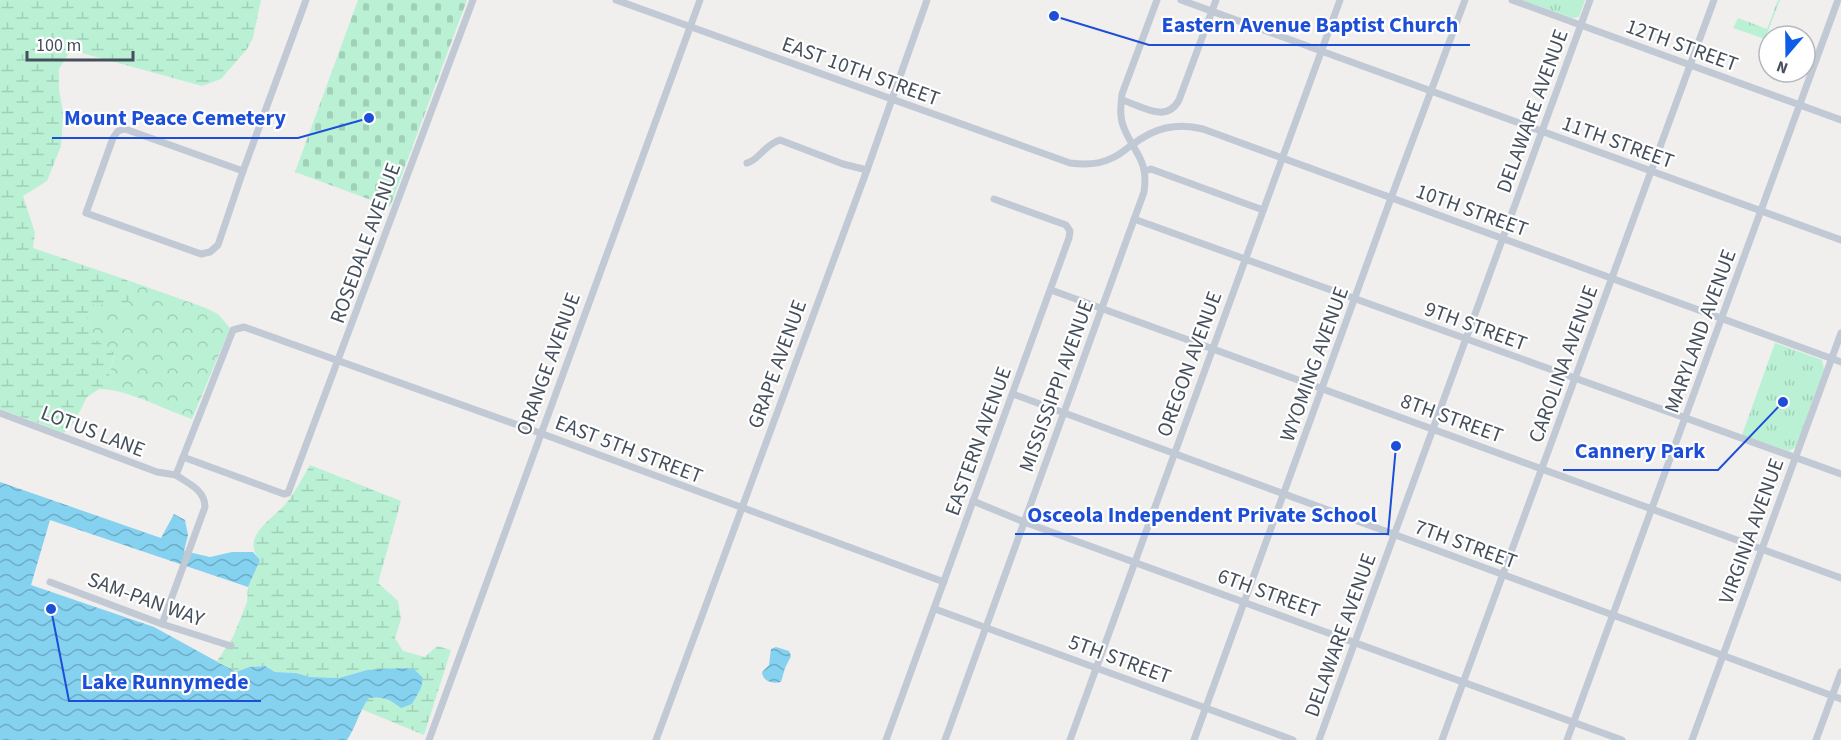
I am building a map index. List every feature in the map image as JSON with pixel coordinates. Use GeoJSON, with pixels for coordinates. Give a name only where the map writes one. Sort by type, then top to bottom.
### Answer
{"type":"FeatureCollection","features":[{"type":"Feature","properties":{"kind":"street"},"geometry":{"type":"LineString","coordinates":[[243,171],[124,129],[118,131],[113,138],[86,213],[201,254],[210,252],[218,245],[306,0]]}},
{"type":"Feature","properties":{"kind":"street","name":"ROSEDALE AVENUE"},"geometry":{"type":"LineString","coordinates":[[183,457],[284,494],[288,493],[473,0]]}},
{"type":"Feature","properties":{"kind":"street","name":"EAST 10TH STREET"},"geometry":{"type":"LineString","coordinates":[[616,0],[1059,160],[1095,164]]}},
{"type":"Feature","properties":{"kind":"street","name":"ORANGE AVENUE"},"geometry":{"type":"LineString","coordinates":[[429,740],[700,0]]}},
{"type":"Feature","properties":{"kind":"street","name":"GRAPE AVENUE"},"geometry":{"type":"LineString","coordinates":[[656,740],[867,170],[927,0]]}},
{"type":"Feature","properties":{"kind":"street"},"geometry":{"type":"LineString","coordinates":[[1157,0],[1122,100],[1123,127],[1141,157],[1145,171],[1151,169],[1263,210]]}},
{"type":"Feature","properties":{"kind":"street","name":"11TH STREET"},"geometry":{"type":"LineString","coordinates":[[1180,0],[1841,240]]}},
{"type":"Feature","properties":{"kind":"street"},"geometry":{"type":"LineString","coordinates":[[1122,100],[1157,112],[1173,111],[1216,0]]}},
{"type":"Feature","properties":{"kind":"street","name":"OREGON AVENUE"},"geometry":{"type":"LineString","coordinates":[[1070,740],[1340,0]]}},
{"type":"Feature","properties":{"kind":"street","name":"WYOMING AVENUE"},"geometry":{"type":"LineString","coordinates":[[1194,740],[1465,0]]}},
{"type":"Feature","properties":{"kind":"street","name":"12TH STREET"},"geometry":{"type":"LineString","coordinates":[[1512,0],[1841,120]]}},
{"type":"Feature","properties":{"kind":"street","name":"DELAWARE AVENUE"},"geometry":{"type":"LineString","coordinates":[[1319,740],[1590,0]]}},
{"type":"Feature","properties":{"kind":"street","name":"CAROLINA AVENUE"},"geometry":{"type":"LineString","coordinates":[[1442,740],[1714,0]]}},
{"type":"Feature","properties":{"kind":"street","name":"MARYLAND AVENUE"},"geometry":{"type":"LineString","coordinates":[[1567,740],[1838,0]]}},
{"type":"Feature","properties":{"kind":"street","name":"10TH STREET"},"geometry":{"type":"LineString","coordinates":[[1095,164],[1112,159],[1132,144],[1166,126],[1191,126],[1841,362]]}},
{"type":"Feature","properties":{"kind":"street"},"geometry":{"type":"LineString","coordinates":[[747,163],[753,162],[770,143],[780,140],[843,164],[867,170]]}},
{"type":"Feature","properties":{"kind":"street","name":"MISSISSIPPI AVENUE"},"geometry":{"type":"LineString","coordinates":[[945,740],[1144,192],[1145,171]]}},
{"type":"Feature","properties":{"kind":"street","name":"EASTERN AVENUE"},"geometry":{"type":"LineString","coordinates":[[886,740],[1051,290],[1070,231],[1066,225],[994,199]]}},
{"type":"Feature","properties":{"kind":"street","name":"9TH STREET"},"geometry":{"type":"LineString","coordinates":[[1134,219],[1841,474]]}},
{"type":"Feature","properties":{"kind":"street","name":"8TH STREET"},"geometry":{"type":"LineString","coordinates":[[1051,290],[1841,578]]}},
{"type":"Feature","properties":{"kind":"street","name":"EAST 5TH STREET"},"geometry":{"type":"LineString","coordinates":[[183,457],[234,330],[244,327],[944,582]]}},
{"type":"Feature","properties":{"kind":"street","name":"VIRGINIA AVENUE"},"geometry":{"type":"LineString","coordinates":[[1692,740],[1841,333]]}},
{"type":"Feature","properties":{"kind":"street","name":"7TH STREET"},"geometry":{"type":"LineString","coordinates":[[1013,394],[1841,699]]}},
{"type":"Feature","properties":{"kind":"street","name":"LOTUS LANE"},"geometry":{"type":"LineString","coordinates":[[0,413],[157,472],[176,475]]}},
{"type":"Feature","properties":{"kind":"street"},"geometry":{"type":"LineString","coordinates":[[162,624],[205,507],[201,492],[176,475],[183,457]]}},
{"type":"Feature","properties":{"kind":"street","name":"6TH STREET"},"geometry":{"type":"LineString","coordinates":[[973,501],[1024,522],[1622,740]]}},
{"type":"Feature","properties":{"kind":"street","name":"SAM-PAN WAY"},"geometry":{"type":"LineString","coordinates":[[50,582],[162,624],[231,646]]}},
{"type":"Feature","properties":{"kind":"street","name":"5TH STREET"},"geometry":{"type":"LineString","coordinates":[[935,609],[1293,740]]}},
{"type":"Feature","properties":{"kind":"street"},"geometry":{"type":"LineString","coordinates":[[1816,740],[1841,672]]}},
{"type":"Feature","properties":{"kind":"green space"},"geometry":{"type":"Polygon","coordinates":[[[0,0],[261,0],[253,38],[247,49],[221,79],[202,86],[71,50],[59,69],[59,89],[63,113],[61,146],[47,181],[23,196],[35,233],[33,248],[127,280],[134,291],[125,307],[94,304],[86,316],[95,339],[114,353],[110,374],[99,389],[87,397],[75,421],[64,433],[0,409],[0,0]]]}},
{"type":"Feature","properties":{"kind":"green space"},"geometry":{"type":"Polygon","coordinates":[[[358,0],[467,0],[390,207],[295,172],[358,0]]]}},
{"type":"Feature","properties":{"kind":"green space"},"geometry":{"type":"Polygon","coordinates":[[[1522,0],[1585,0],[1579,17],[1572,18],[1522,0]]]}},
{"type":"Feature","properties":{"kind":"green space"},"geometry":{"type":"Polygon","coordinates":[[[1778,0],[1780,0],[1771,24],[1769,24],[1778,0]]]}},
{"type":"Feature","properties":{"kind":"green space"},"geometry":{"type":"Polygon","coordinates":[[[1738,18],[1757,25],[1757,36],[1733,28],[1738,18]]]}},
{"type":"Feature","properties":{"kind":"green space"},"geometry":{"type":"Polygon","coordinates":[[[127,280],[206,308],[218,314],[230,328],[192,419],[133,396],[99,389],[110,374],[114,354],[95,339],[86,316],[94,303],[125,307],[134,291],[127,280]]]}},
{"type":"Feature","properties":{"kind":"green space"},"geometry":{"type":"Polygon","coordinates":[[[1775,343],[1822,360],[1824,369],[1796,447],[1789,451],[1742,435],[1775,343]]]}},
{"type":"Feature","properties":{"kind":"green space"},"geometry":{"type":"Polygon","coordinates":[[[310,465],[401,501],[378,583],[398,601],[401,619],[395,638],[403,651],[425,657],[437,646],[451,650],[424,735],[361,709],[369,698],[374,697],[386,699],[401,707],[367,670],[339,678],[310,677],[296,673],[275,672],[265,666],[249,667],[236,672],[217,661],[233,637],[247,602],[248,587],[260,560],[255,551],[256,536],[288,501],[310,465]]]}},
{"type":"Feature","properties":{"kind":"water"},"geometry":{"type":"Polygon","coordinates":[[[0,482],[161,538],[174,514],[185,520],[188,535],[184,551],[210,557],[232,552],[253,552],[260,560],[248,587],[50,520],[31,585],[154,627],[236,672],[249,667],[265,666],[275,672],[339,678],[367,670],[414,669],[423,678],[421,688],[412,704],[401,708],[386,699],[369,698],[347,740],[0,740],[0,482]]]}},
{"type":"Feature","properties":{"kind":"water"},"geometry":{"type":"Polygon","coordinates":[[[776,647],[789,651],[791,656],[781,682],[775,683],[766,680],[762,672],[769,665],[771,649],[776,647]]]}},
{"type":"Feature","properties":{"kind":"place","name":"Eastern Avenue Baptist Church"},"geometry":{"type":"Point","coordinates":[1054,16]}},
{"type":"Feature","properties":{"kind":"place","name":"Mount Peace Cemetery"},"geometry":{"type":"Point","coordinates":[369,118]}},
{"type":"Feature","properties":{"kind":"place","name":"Cannery Park"},"geometry":{"type":"Point","coordinates":[1783,402]}},
{"type":"Feature","properties":{"kind":"place","name":"Osceola Independent Private School"},"geometry":{"type":"Point","coordinates":[1396,446]}},
{"type":"Feature","properties":{"kind":"place","name":"Lake Runnymede"},"geometry":{"type":"Point","coordinates":[51,609]}}]}
